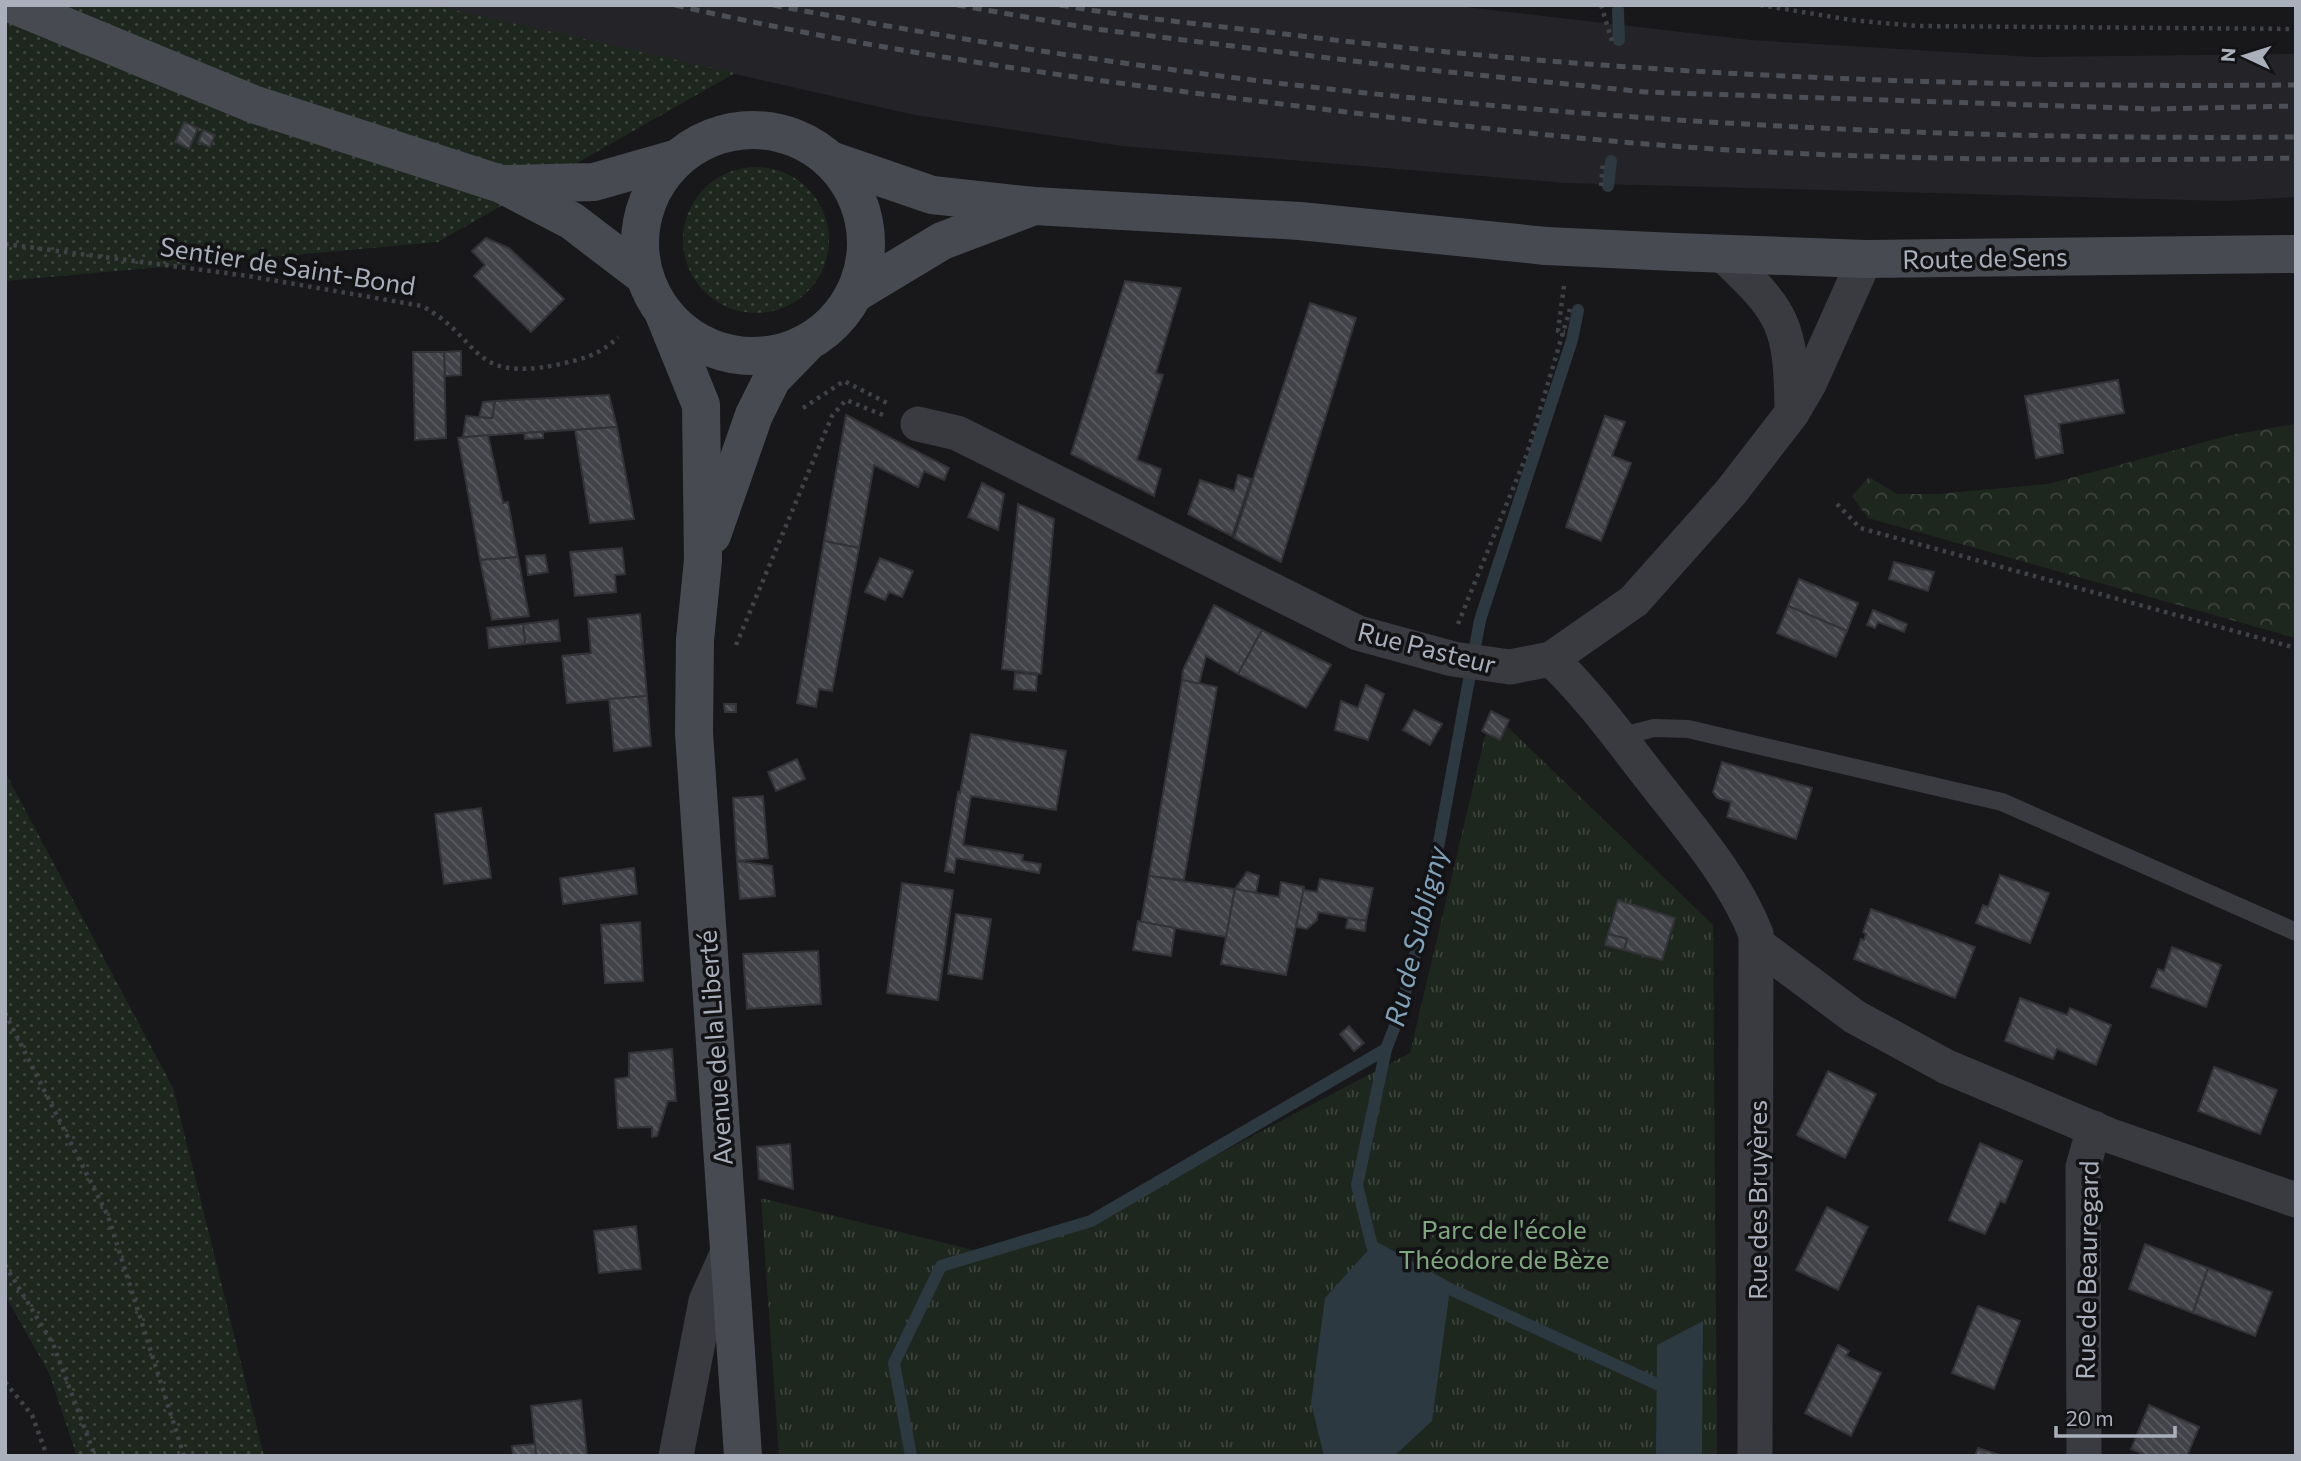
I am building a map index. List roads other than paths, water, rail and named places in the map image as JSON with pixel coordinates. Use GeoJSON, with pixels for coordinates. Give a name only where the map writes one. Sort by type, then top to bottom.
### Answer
{"type":"FeatureCollection","features":[{"type":"Feature","properties":{"kind":"main road"},"geometry":{"type":"LineString","coordinates":[[14,5],[253,104],[501,184],[572,221],[644,276]]}},
{"type":"Feature","properties":{"kind":"main road"},"geometry":{"type":"LineString","coordinates":[[738,131],[771,131],[802,141],[830,160],[852,188],[864,223],[865,259],[855,294],[835,322],[807,343],[772,379],[754,415],[703,560],[701,405],[664,314],[644,276],[640,244],[644,212],[657,183],[678,158],[706,139],[738,131]]}},
{"type":"Feature","properties":{"kind":"main road"},"geometry":{"type":"LineString","coordinates":[[501,184],[594,182],[678,158]]}},
{"type":"Feature","properties":{"kind":"main road","name":"Route de Sens"},"geometry":{"type":"LineString","coordinates":[[830,160],[932,195],[1034,206],[1300,221],[1546,246],[1865,259],[2296,254]]}},
{"type":"Feature","properties":{"kind":"main road"},"geometry":{"type":"LineString","coordinates":[[855,294],[942,241],[1034,206]]}},
{"type":"Feature","properties":{"kind":"main road"},"geometry":{"type":"LineString","coordinates":[[664,314],[687,335],[715,350],[736,355],[778,354],[807,343]]}},
{"type":"Feature","properties":{"kind":"main road","name":"Avenue de la Liberté"},"geometry":{"type":"LineString","coordinates":[[703,560],[695,640],[694,733],[743,1456]]}},
{"type":"Feature","properties":{"kind":"street"},"geometry":{"type":"LineString","coordinates":[[1722,254],[1755,284],[1782,320],[1791,354],[1792,413]]}},
{"type":"Feature","properties":{"kind":"street"},"geometry":{"type":"LineString","coordinates":[[1757,944],[1744,904],[1583,689],[1551,659],[1634,601],[1731,492],[1792,413],[1809,384],[1865,259]]}},
{"type":"Feature","properties":{"kind":"street","name":"Rue Pasteur"},"geometry":{"type":"LineString","coordinates":[[918,424],[957,433],[1358,633],[1450,658],[1510,667],[1551,659]]}},
{"type":"Feature","properties":{"kind":"street","name":"Rue de Beauregard"},"geometry":{"type":"LineString","coordinates":[[1757,944],[1855,1017],[1934,1060],[2094,1128],[2296,1200]]}},
{"type":"Feature","properties":{"kind":"street","name":"Rue des Bruyères"},"geometry":{"type":"LineString","coordinates":[[1755,1456],[1757,944]]}},
{"type":"Feature","properties":{"kind":"street","name":"Rue de Beauregard"},"geometry":{"type":"LineString","coordinates":[[2084,1456],[2083,1167],[2094,1128]]}},
{"type":"Feature","properties":{"kind":"street"},"geometry":{"type":"LineString","coordinates":[[676,1456],[706,1301],[728,1252]]}},
{"type":"Feature","properties":{"kind":"lane"},"geometry":{"type":"LineString","coordinates":[[1619,737],[1654,728],[1688,729],[2002,802],[2296,932]]}},
{"type":"Feature","properties":{"kind":"waterway","name":"Ru de Subligny"},"geometry":{"type":"LineString","coordinates":[[1618,10],[1619,40]]}},
{"type":"Feature","properties":{"kind":"waterway","name":"Ru de Subligny"},"geometry":{"type":"LineString","coordinates":[[1608,186],[1611,161]]}},
{"type":"Feature","properties":{"kind":"waterway","name":"Ru de Subligny"},"geometry":{"type":"LineString","coordinates":[[911,1456],[894,1363],[941,1266],[1091,1221],[1386,1049],[1399,1016],[1426,913],[1480,620],[1572,340],[1578,310]]}},
{"type":"Feature","properties":{"kind":"waterway"},"geometry":{"type":"LineString","coordinates":[[1386,1049],[1357,1185],[1372,1246],[1450,1289],[1657,1384]]}},
{"type":"Feature","properties":{"kind":"railway"},"geometry":{"type":"LineString","coordinates":[[675,5],[886,47],[1028,70],[1363,114],[1607,141],[1801,154],[1942,158],[2296,158]]}},
{"type":"Feature","properties":{"kind":"railway"},"geometry":{"type":"LineString","coordinates":[[773,5],[1151,67],[1532,109],[1722,123],[1913,132],[2105,137],[2296,137]]}},
{"type":"Feature","properties":{"kind":"railway"},"geometry":{"type":"LineString","coordinates":[[957,5],[1095,29],[1410,68],[1645,92],[2154,109],[2296,106]]}},
{"type":"Feature","properties":{"kind":"railway"},"geometry":{"type":"LineString","coordinates":[[1060,5],[1425,50],[1673,70],[1797,77],[2046,84],[2296,85]]}},
{"type":"Feature","properties":{"kind":"park label","name":"Parc de l'école Théodore de Bèze"},"geometry":{"type":"Point","coordinates":[1504,1243]}}]}
